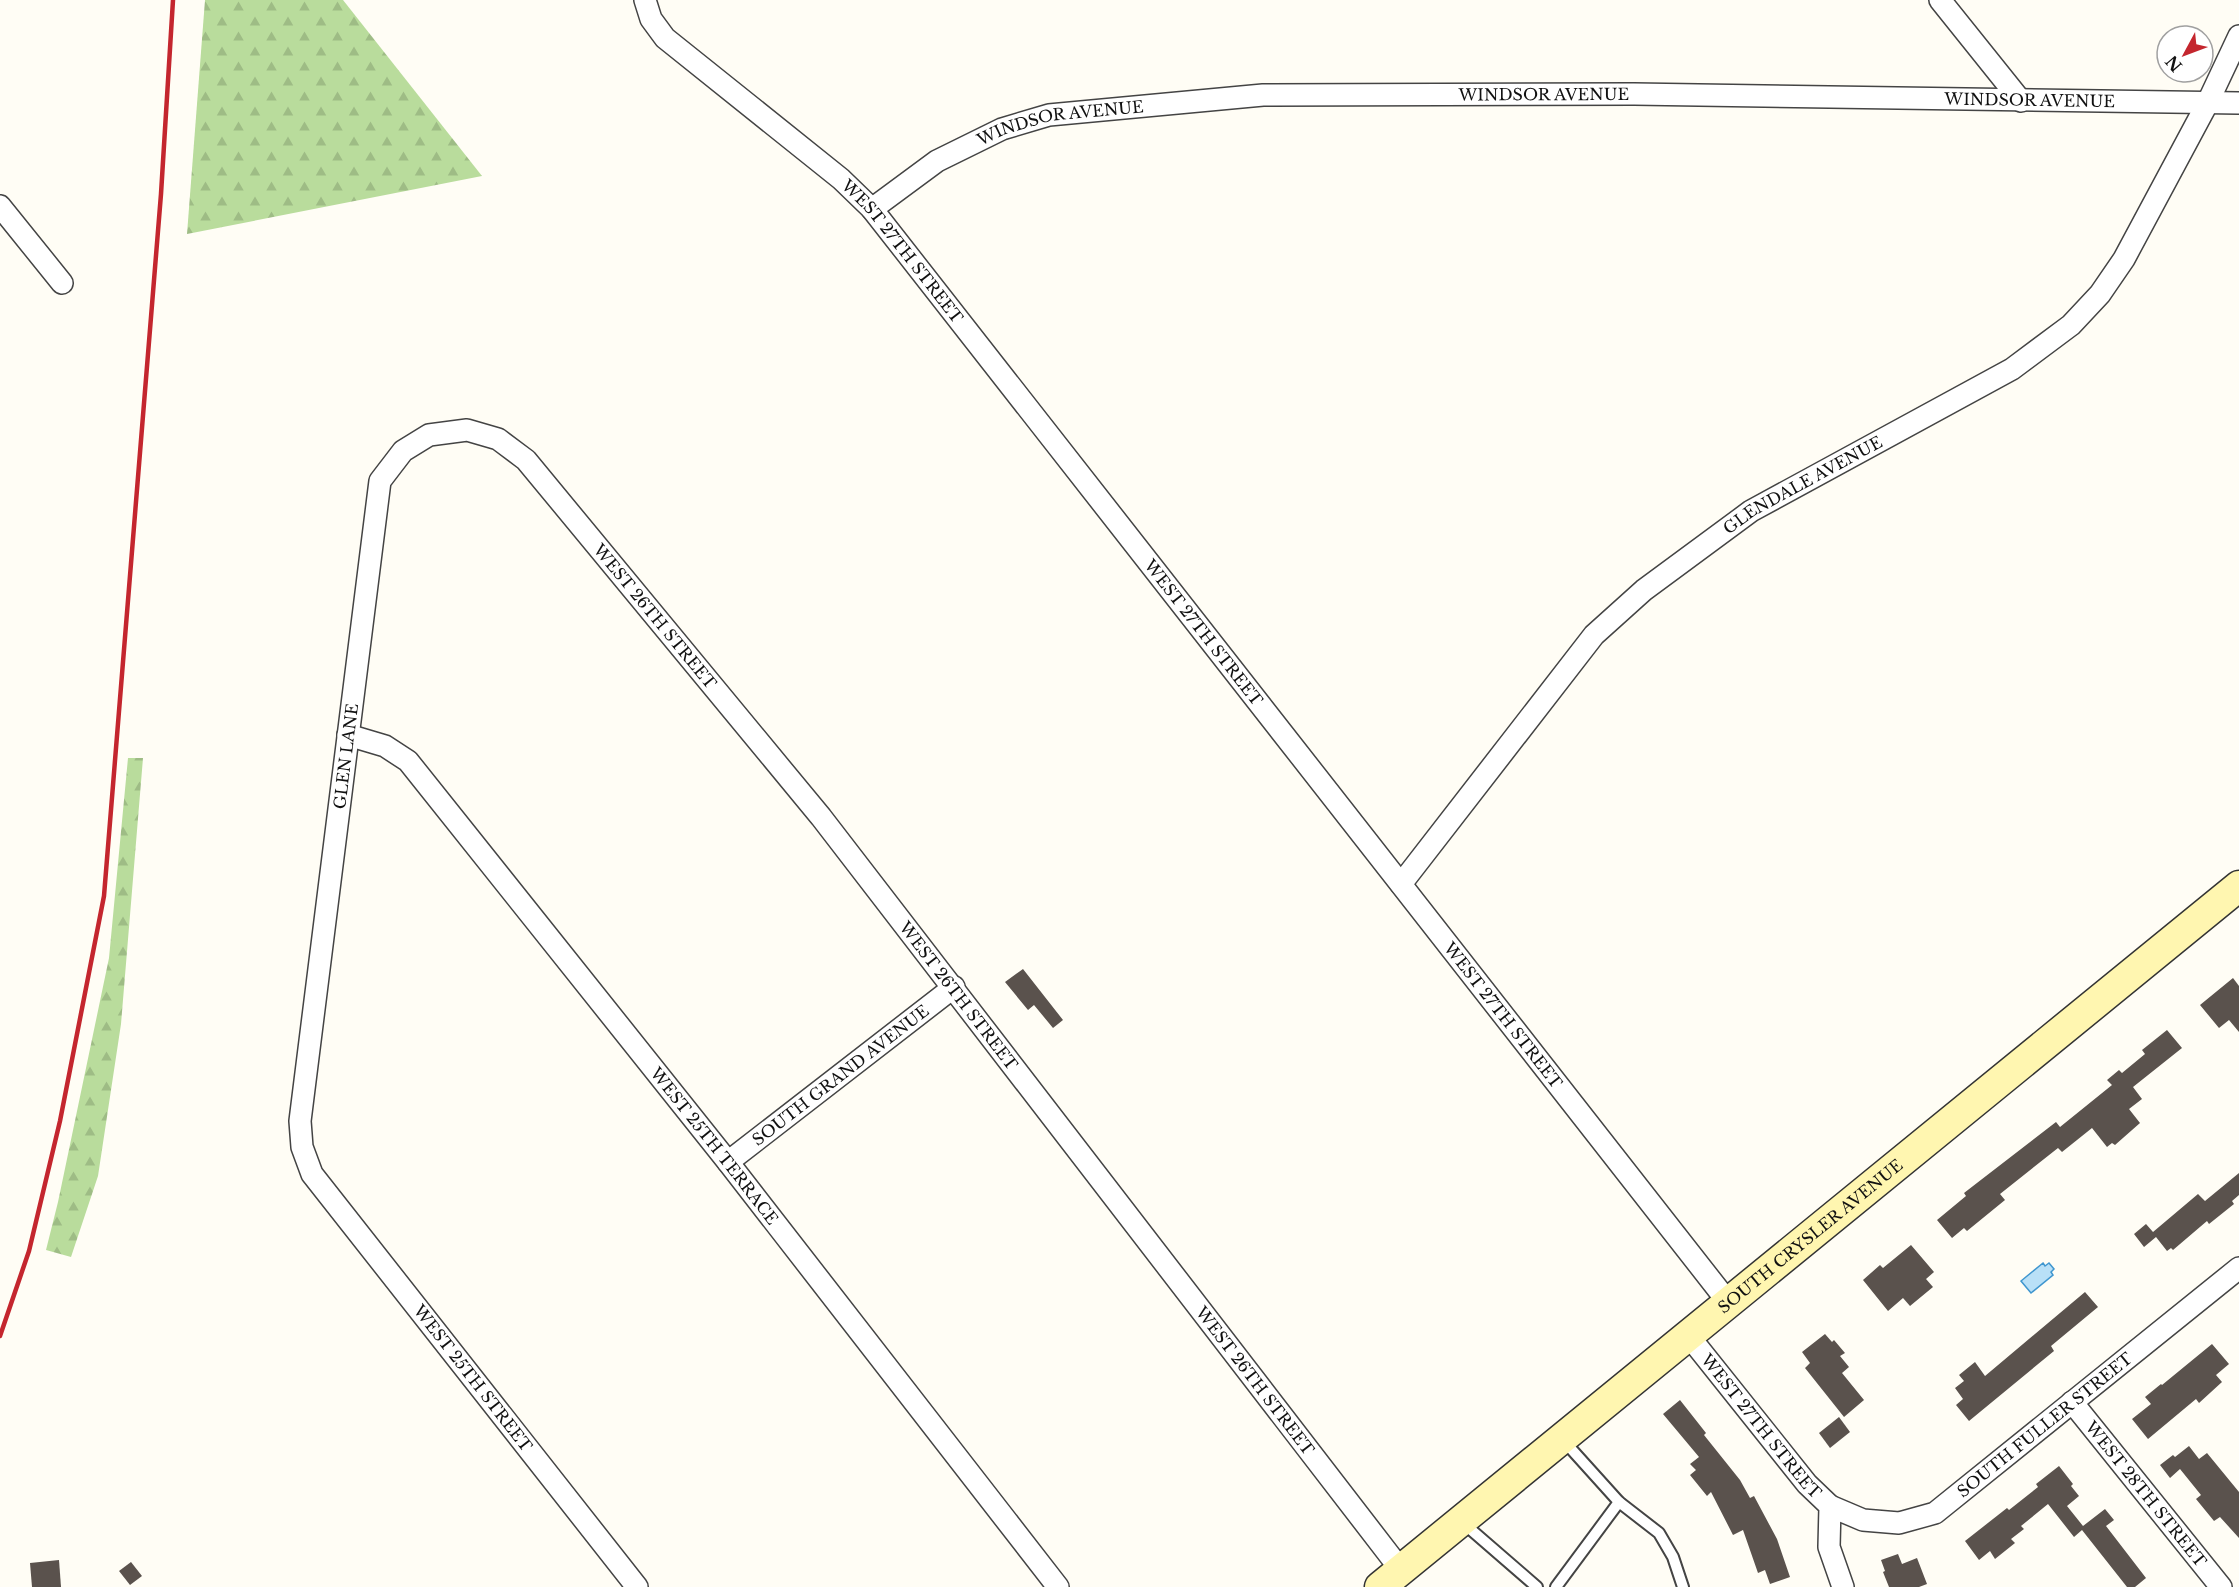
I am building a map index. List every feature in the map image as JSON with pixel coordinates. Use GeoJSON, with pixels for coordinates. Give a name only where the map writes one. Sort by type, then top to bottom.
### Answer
{"type":"FeatureCollection","features":[{"type":"Feature","properties":{"kind":"main road","name":"SOUTH CRYSLER AVENUE"},"geometry":{"type":"LineString","coordinates":[[1391,1578],[2239,886]]}},
{"type":"Feature","properties":{"kind":"street","name":"WEST 27TH STREET"},"geometry":{"type":"LineString","coordinates":[[645,0],[651,19],[665,38],[841,179],[872,209],[1728,1302]]}},
{"type":"Feature","properties":{"kind":"street"},"geometry":{"type":"LineString","coordinates":[[1940,0],[2021,101]]}},
{"type":"Feature","properties":{"kind":"street","name":"GLENDALE AVENUE"},"geometry":{"type":"LineString","coordinates":[[1401,884],[1594,635],[1644,590],[1751,512],[2012,369],[2071,325],[2100,294],[2124,259],[2207,104],[2239,36]]}},
{"type":"Feature","properties":{"kind":"street","name":"WINDSOR AVENUE"},"geometry":{"type":"LineString","coordinates":[[872,209],[937,161],[1002,129],[1049,115],[1263,95],[1634,94],[2239,103]]}},
{"type":"Feature","properties":{"kind":"street"},"geometry":{"type":"LineString","coordinates":[[0,206],[62,283]]}},
{"type":"Feature","properties":{"kind":"street","name":"GLEN LANE"},"geometry":{"type":"LineString","coordinates":[[309,1169],[302,1147],[300,1121],[380,481],[403,451],[429,435],[467,430],[498,439]]}},
{"type":"Feature","properties":{"kind":"street","name":"WEST 26TH STREET"},"geometry":{"type":"LineString","coordinates":[[498,439],[534,469],[821,817],[954,987],[1391,1578]]}},
{"type":"Feature","properties":{"kind":"street","name":"WEST 25TH TERRACE"},"geometry":{"type":"LineString","coordinates":[[348,735],[385,746],[408,761],[728,1162],[1058,1587]]}},
{"type":"Feature","properties":{"kind":"street","name":"SOUTH GRAND AVENUE"},"geometry":{"type":"LineString","coordinates":[[728,1162],[954,987]]}},
{"type":"Feature","properties":{"kind":"street","name":"WEST 25TH STREET"},"geometry":{"type":"LineString","coordinates":[[309,1169],[637,1587]]}},
{"type":"Feature","properties":{"kind":"street","name":"SOUTH FULLER STREET"},"geometry":{"type":"LineString","coordinates":[[1830,1506],[1863,1520],[1899,1523],[1935,1513],[2239,1268]]}},
{"type":"Feature","properties":{"kind":"street","name":"WEST 27TH STREET"},"geometry":{"type":"LineString","coordinates":[[1688,1335],[1807,1484],[1830,1506],[1829,1547],[1843,1587]]}},
{"type":"Feature","properties":{"kind":"street","name":"WEST 28TH STREET"},"geometry":{"type":"LineString","coordinates":[[2072,1402],[2221,1587]]}},
{"type":"Feature","properties":{"kind":"lane"},"geometry":{"type":"LineString","coordinates":[[1562,1438],[1619,1502],[1659,1533],[1673,1557],[1683,1587]]}},
{"type":"Feature","properties":{"kind":"lane"},"geometry":{"type":"LineString","coordinates":[[1556,1587],[1619,1502]]}},
{"type":"Feature","properties":{"kind":"lane"},"geometry":{"type":"LineString","coordinates":[[1461,1521],[1536,1587]]}},
{"type":"Feature","properties":{"kind":"green space"},"geometry":{"type":"Polygon","coordinates":[[[205,0],[343,0],[482,176],[187,234],[205,0]]]}},
{"type":"Feature","properties":{"kind":"green space"},"geometry":{"type":"Polygon","coordinates":[[[128,758],[143,758],[121,1024],[98,1176],[71,1257],[46,1250],[109,958],[128,758]]]}},
{"type":"Feature","properties":{"kind":"water"},"geometry":{"type":"Polygon","coordinates":[[[2043,1263],[2045,1266],[2049,1263],[2054,1269],[2051,1272],[2053,1275],[2031,1293],[2021,1281],[2043,1263]]]}},
{"type":"Feature","properties":{"kind":"building"},"geometry":{"type":"Polygon","coordinates":[[[1023,969],[1063,1020],[1053,1028],[1034,1005],[1028,1010],[1005,982],[1023,969]]]}},
{"type":"Feature","properties":{"kind":"building"},"geometry":{"type":"Polygon","coordinates":[[[2233,978],[2239,986],[2239,1032],[2229,1020],[2219,1028],[2200,1005],[2233,978]]]}},
{"type":"Feature","properties":{"kind":"building"},"geometry":{"type":"Polygon","coordinates":[[[2167,1030],[2182,1048],[2133,1087],[2142,1099],[2129,1109],[2140,1123],[2115,1145],[2112,1143],[2107,1147],[2092,1128],[2062,1152],[2058,1148],[2000,1194],[2005,1200],[1967,1231],[1964,1228],[1952,1238],[1937,1220],[1966,1196],[1964,1193],[2056,1122],[2060,1127],[2112,1085],[2107,1080],[2119,1070],[2122,1073],[2145,1054],[2142,1050],[2167,1030]]]}},
{"type":"Feature","properties":{"kind":"building"},"geometry":{"type":"Polygon","coordinates":[[[2239,1173],[2239,1195],[2232,1201],[2234,1204],[2209,1224],[2207,1221],[2173,1250],[2171,1248],[2167,1251],[2156,1237],[2144,1247],[2134,1234],[2146,1224],[2153,1232],[2198,1194],[2205,1201],[2239,1173]]]}},
{"type":"Feature","properties":{"kind":"building"},"geometry":{"type":"Polygon","coordinates":[[[1911,1245],[1934,1272],[1926,1279],[1933,1287],[1910,1306],[1903,1298],[1888,1311],[1863,1280],[1880,1265],[1883,1268],[1911,1245]]]}},
{"type":"Feature","properties":{"kind":"building"},"geometry":{"type":"Polygon","coordinates":[[[2085,1292],[2098,1307],[2051,1346],[2054,1351],[1969,1421],[1956,1405],[1963,1399],[1955,1388],[1964,1381],[1959,1375],[1975,1362],[1985,1376],[2085,1292]]]}},
{"type":"Feature","properties":{"kind":"building"},"geometry":{"type":"Polygon","coordinates":[[[1825,1334],[1832,1342],[1834,1340],[1845,1353],[1840,1356],[1849,1367],[1842,1373],[1864,1400],[1844,1417],[1805,1368],[1810,1363],[1802,1352],[1825,1334]]]}},
{"type":"Feature","properties":{"kind":"building"},"geometry":{"type":"Polygon","coordinates":[[[2212,1344],[2229,1364],[2216,1375],[2222,1382],[2199,1403],[2196,1399],[2148,1439],[2132,1419],[2151,1404],[2145,1397],[2212,1344]]]}},
{"type":"Feature","properties":{"kind":"building"},"geometry":{"type":"Polygon","coordinates":[[[1680,1400],[1740,1480],[1750,1498],[1754,1496],[1777,1539],[1790,1577],[1770,1584],[1765,1570],[1758,1573],[1743,1530],[1733,1535],[1711,1492],[1707,1496],[1690,1475],[1696,1470],[1690,1464],[1699,1457],[1663,1414],[1680,1400]]]}},
{"type":"Feature","properties":{"kind":"building"},"geometry":{"type":"Polygon","coordinates":[[[1839,1417],[1850,1432],[1830,1448],[1819,1433],[1839,1417]]]}},
{"type":"Feature","properties":{"kind":"building"},"geometry":{"type":"Polygon","coordinates":[[[2189,1446],[2199,1459],[2207,1453],[2239,1492],[2239,1538],[2220,1517],[2214,1521],[2196,1499],[2201,1495],[2180,1469],[2170,1478],[2160,1465],[2189,1446]]]}},
{"type":"Feature","properties":{"kind":"building"},"geometry":{"type":"Polygon","coordinates":[[[2059,1466],[2079,1496],[2067,1506],[2083,1526],[2105,1509],[2114,1520],[2106,1526],[2146,1578],[2135,1587],[2127,1587],[2082,1530],[2074,1537],[2048,1504],[2021,1526],[2024,1529],[2011,1539],[2015,1543],[1995,1559],[1990,1551],[1979,1560],[1965,1541],[2038,1487],[2036,1484],[2059,1466]]]}},
{"type":"Feature","properties":{"kind":"building"},"geometry":{"type":"Polygon","coordinates":[[[1898,1554],[1902,1564],[1917,1558],[1927,1584],[1919,1587],[1889,1587],[1881,1560],[1898,1554]]]}},
{"type":"Feature","properties":{"kind":"building"},"geometry":{"type":"Polygon","coordinates":[[[59,1560],[61,1587],[32,1587],[30,1563],[59,1560]]]}},
{"type":"Feature","properties":{"kind":"building"},"geometry":{"type":"Polygon","coordinates":[[[131,1562],[142,1576],[130,1585],[119,1571],[131,1562]]]}},
{"type":"Feature","properties":{"kind":"railway"},"geometry":{"type":"LineString","coordinates":[[0,1336],[29,1251],[60,1121],[104,896],[161,194],[173,0]]}}]}
